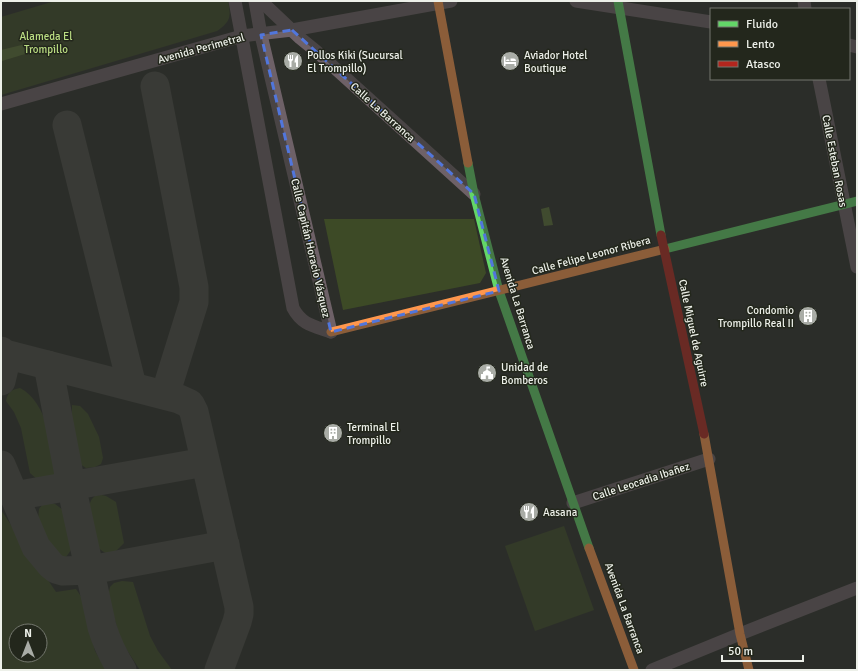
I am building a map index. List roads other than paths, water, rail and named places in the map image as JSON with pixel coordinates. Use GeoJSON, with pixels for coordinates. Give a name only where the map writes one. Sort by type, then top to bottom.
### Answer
{"type":"FeatureCollection","features":[{"type":"Feature","properties":{"kind":"street","name":"Calle Capitán Horacio Vásquez"},"geometry":{"type":"LineString","coordinates":[[235,1],[293,308],[306,324],[331,332]]}},
{"type":"Feature","properties":{"kind":"street","name":"Calle Capitán Horacio Vásquez"},"geometry":{"type":"LineString","coordinates":[[255,1],[261,35],[331,332]]}},
{"type":"Feature","properties":{"kind":"street","name":"Calle La Barranca"},"geometry":{"type":"LineString","coordinates":[[261,1],[474,194]]}},
{"type":"Feature","properties":{"kind":"street","name":"Avenida Perimetral"},"geometry":{"type":"LineString","coordinates":[[1,104],[242,36],[261,35],[292,30],[438,2],[451,1]]}},
{"type":"Feature","properties":{"kind":"street"},"geometry":{"type":"LineString","coordinates":[[576,1],[618,4],[710,22]]}},
{"type":"Feature","properties":{"kind":"street","name":"Avenida La Barranca"},"geometry":{"type":"LineString","coordinates":[[438,2],[474,194],[499,291],[573,503],[634,670]]}},
{"type":"Feature","properties":{"kind":"street","name":"Calle Miguel de Aguirre"},"geometry":{"type":"LineString","coordinates":[[618,4],[664,248],[709,459],[740,634],[749,670]]}},
{"type":"Feature","properties":{"kind":"street","name":"Calle Esteban Rosas"},"geometry":{"type":"LineString","coordinates":[[819,80],[857,267]]}},
{"type":"Feature","properties":{"kind":"street","name":"Calle Felipe Leonor Ribera"},"geometry":{"type":"LineString","coordinates":[[331,332],[857,201]]}},
{"type":"Feature","properties":{"kind":"street","name":"Calle Leocadia Ibañez"},"geometry":{"type":"LineString","coordinates":[[573,503],[709,459]]}},
{"type":"Feature","properties":{"kind":"street"},"geometry":{"type":"LineString","coordinates":[[652,670],[857,588]]}},
{"type":"Feature","properties":{"kind":"place","name":"Pollos Kiki (Sucursal El Trompillo)"},"geometry":{"type":"Point","coordinates":[293,61]}},
{"type":"Feature","properties":{"kind":"place","name":"Aviador Hotel Boutique"},"geometry":{"type":"Point","coordinates":[510,61]}},
{"type":"Feature","properties":{"kind":"place","name":"Condomio Trompillo Real II"},"geometry":{"type":"Point","coordinates":[808,316]}},
{"type":"Feature","properties":{"kind":"place","name":"Unidad de Bomberos"},"geometry":{"type":"Point","coordinates":[487,373]}},
{"type":"Feature","properties":{"kind":"place","name":"Terminal El Trompillo"},"geometry":{"type":"Point","coordinates":[333,433]}},
{"type":"Feature","properties":{"kind":"place","name":"Aasana"},"geometry":{"type":"Point","coordinates":[529,512]}},
{"type":"Feature","properties":{"kind":"park label","name":"Alameda El Trompillo"},"geometry":{"type":"Point","coordinates":[46,42]}}]}
